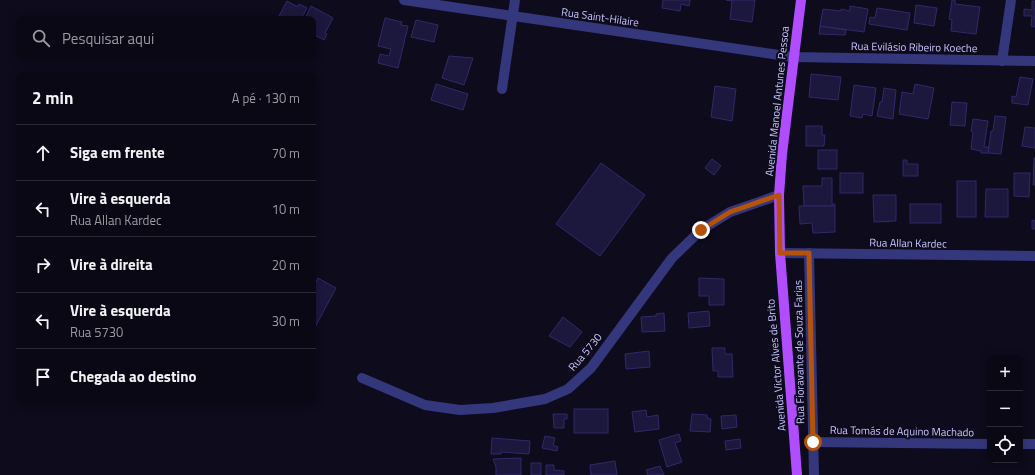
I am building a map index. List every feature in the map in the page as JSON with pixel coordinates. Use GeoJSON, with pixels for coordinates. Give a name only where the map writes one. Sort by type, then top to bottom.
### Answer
{"type":"FeatureCollection","features":[{"type":"Feature","properties":{"kind":"main road","name":"Avenida Manoel Antunes Pessoa"},"geometry":{"type":"LineString","coordinates":[[780,253],[779,195],[782,154],[801,0]]}},
{"type":"Feature","properties":{"kind":"main road","name":"Avenida Victor Alves de Brito"},"geometry":{"type":"LineString","coordinates":[[780,253],[797,475]]}},
{"type":"Feature","properties":{"kind":"street","name":"Rua Saint-Hilaire"},"geometry":{"type":"LineString","coordinates":[[404,0],[793,57]]}},
{"type":"Feature","properties":{"kind":"street"},"geometry":{"type":"LineString","coordinates":[[502,89],[515,0]]}},
{"type":"Feature","properties":{"kind":"street"},"geometry":{"type":"LineString","coordinates":[[1002,61],[1011,0]]}},
{"type":"Feature","properties":{"kind":"street","name":"Rua Evilásio Ribeiro Koeche"},"geometry":{"type":"LineString","coordinates":[[793,57],[1035,61]]}},
{"type":"Feature","properties":{"kind":"street","name":"Rua 5730"},"geometry":{"type":"LineString","coordinates":[[362,378],[425,405],[460,410],[493,408],[545,399],[568,389],[591,368],[672,258],[701,230],[730,212],[779,195]]}},
{"type":"Feature","properties":{"kind":"street","name":"Rua Allan Kardec"},"geometry":{"type":"LineString","coordinates":[[780,253],[1035,256]]}},
{"type":"Feature","properties":{"kind":"street","name":"Rua Fioravante de Souza Farias"},"geometry":{"type":"LineString","coordinates":[[809,253],[814,475]]}},
{"type":"Feature","properties":{"kind":"street","name":"Rua Tomás de Aquino Machado"},"geometry":{"type":"LineString","coordinates":[[813,442],[987,444]]}},
{"type":"Feature","properties":{"kind":"street"},"geometry":{"type":"LineString","coordinates":[[1023,444],[1035,444]]}},
{"type":"Feature","properties":{"kind":"building"},"geometry":{"type":"Polygon","coordinates":[[[663,0],[690,0],[689,6],[681,4],[680,11],[662,8],[663,0]]]}},
{"type":"Feature","properties":{"kind":"building"},"geometry":{"type":"Polygon","coordinates":[[[726,0],[755,0],[752,22],[730,19],[732,1],[726,0]]]}},
{"type":"Feature","properties":{"kind":"building"},"geometry":{"type":"Polygon","coordinates":[[[952,0],[955,0],[955,4],[980,7],[976,34],[951,31],[952,20],[949,19],[952,0]]]}},
{"type":"Feature","properties":{"kind":"building"},"geometry":{"type":"Polygon","coordinates":[[[287,1],[298,7],[299,4],[307,8],[303,16],[279,16],[287,1]]]}},
{"type":"Feature","properties":{"kind":"building"},"geometry":{"type":"Polygon","coordinates":[[[1032,1],[1035,1],[1035,27],[1031,26],[1032,16],[1024,16],[1024,9],[1032,10],[1032,1]]]}},
{"type":"Feature","properties":{"kind":"building"},"geometry":{"type":"Polygon","coordinates":[[[916,5],[937,8],[934,26],[914,23],[916,5]]]}},
{"type":"Feature","properties":{"kind":"building"},"geometry":{"type":"Polygon","coordinates":[[[311,6],[333,18],[325,33],[327,34],[324,40],[316,36],[316,16],[306,16],[311,6]]]}},
{"type":"Feature","properties":{"kind":"building"},"geometry":{"type":"Polygon","coordinates":[[[850,6],[868,9],[864,32],[820,26],[823,9],[841,11],[841,9],[850,11],[850,6]]]}},
{"type":"Feature","properties":{"kind":"building"},"geometry":{"type":"Polygon","coordinates":[[[877,8],[910,13],[907,30],[869,24],[870,17],[875,18],[877,8]]]}},
{"type":"Feature","properties":{"kind":"building"},"geometry":{"type":"Polygon","coordinates":[[[385,18],[402,22],[401,25],[408,26],[398,68],[378,63],[380,54],[389,56],[391,49],[378,46],[385,18]]]}},
{"type":"Feature","properties":{"kind":"building"},"geometry":{"type":"Polygon","coordinates":[[[416,20],[438,25],[434,42],[411,37],[416,20]]]}},
{"type":"Feature","properties":{"kind":"building"},"geometry":{"type":"Polygon","coordinates":[[[820,26],[846,30],[845,35],[819,34],[820,26]]]}},
{"type":"Feature","properties":{"kind":"building"},"geometry":{"type":"Polygon","coordinates":[[[449,56],[473,58],[464,85],[442,78],[449,56]]]}},
{"type":"Feature","properties":{"kind":"building"},"geometry":{"type":"Polygon","coordinates":[[[811,74],[841,77],[838,100],[809,97],[811,74]]]}},
{"type":"Feature","properties":{"kind":"building"},"geometry":{"type":"Polygon","coordinates":[[[1020,77],[1033,79],[1028,105],[1012,103],[1012,96],[1016,97],[1020,77]]]}},
{"type":"Feature","properties":{"kind":"building"},"geometry":{"type":"Polygon","coordinates":[[[436,84],[468,94],[463,110],[431,100],[436,84]]]}},
{"type":"Feature","properties":{"kind":"building"},"geometry":{"type":"Polygon","coordinates":[[[915,84],[934,88],[928,119],[899,114],[902,92],[913,94],[915,84]]]}},
{"type":"Feature","properties":{"kind":"building"},"geometry":{"type":"Polygon","coordinates":[[[854,85],[876,88],[872,116],[863,114],[862,118],[850,116],[854,85]]]}},
{"type":"Feature","properties":{"kind":"building"},"geometry":{"type":"Polygon","coordinates":[[[715,86],[736,89],[732,121],[711,117],[715,86]]]}},
{"type":"Feature","properties":{"kind":"building"},"geometry":{"type":"Polygon","coordinates":[[[884,88],[896,90],[893,119],[877,116],[880,102],[882,102],[884,88]]]}},
{"type":"Feature","properties":{"kind":"building"},"geometry":{"type":"Polygon","coordinates":[[[952,102],[967,103],[965,126],[950,125],[952,102]]]}},
{"type":"Feature","properties":{"kind":"building"},"geometry":{"type":"Polygon","coordinates":[[[995,116],[1006,117],[1001,154],[988,153],[995,116]]]}},
{"type":"Feature","properties":{"kind":"building"},"geometry":{"type":"Polygon","coordinates":[[[973,119],[988,121],[984,147],[989,147],[988,153],[981,153],[981,151],[971,149],[973,119]]]}},
{"type":"Feature","properties":{"kind":"building"},"geometry":{"type":"Polygon","coordinates":[[[806,126],[822,126],[822,135],[825,135],[824,146],[806,146],[806,126]]]}},
{"type":"Feature","properties":{"kind":"building"},"geometry":{"type":"Polygon","coordinates":[[[1025,127],[1035,128],[1035,148],[1022,146],[1025,127]]]}},
{"type":"Feature","properties":{"kind":"building"},"geometry":{"type":"Polygon","coordinates":[[[818,150],[837,150],[837,169],[818,169],[818,150]]]}},
{"type":"Feature","properties":{"kind":"building"},"geometry":{"type":"Polygon","coordinates":[[[1034,158],[1035,185],[1033,185],[1034,158]]]}},
{"type":"Feature","properties":{"kind":"building"},"geometry":{"type":"Polygon","coordinates":[[[712,159],[721,166],[714,175],[705,168],[712,159]]]}},
{"type":"Feature","properties":{"kind":"building"},"geometry":{"type":"Polygon","coordinates":[[[903,160],[907,160],[907,164],[918,164],[918,176],[903,176],[903,160]]]}},
{"type":"Feature","properties":{"kind":"building"},"geometry":{"type":"Polygon","coordinates":[[[601,163],[645,195],[600,256],[556,224],[601,163]]]}},
{"type":"Feature","properties":{"kind":"building"},"geometry":{"type":"Polygon","coordinates":[[[840,173],[863,173],[863,193],[840,193],[840,173]]]}},
{"type":"Feature","properties":{"kind":"building"},"geometry":{"type":"Polygon","coordinates":[[[1014,173],[1030,173],[1029,197],[1014,196],[1014,173]]]}},
{"type":"Feature","properties":{"kind":"building"},"geometry":{"type":"Polygon","coordinates":[[[822,178],[832,178],[832,204],[835,204],[835,206],[804,206],[803,186],[822,186],[822,178]]]}},
{"type":"Feature","properties":{"kind":"building"},"geometry":{"type":"Polygon","coordinates":[[[957,181],[976,181],[976,217],[957,217],[957,181]]]}},
{"type":"Feature","properties":{"kind":"building"},"geometry":{"type":"Polygon","coordinates":[[[986,189],[1008,189],[1008,217],[985,217],[986,189]]]}},
{"type":"Feature","properties":{"kind":"building"},"geometry":{"type":"Polygon","coordinates":[[[873,195],[896,195],[896,221],[874,222],[873,195]]]}},
{"type":"Feature","properties":{"kind":"building"},"geometry":{"type":"Polygon","coordinates":[[[910,204],[941,204],[941,223],[910,223],[910,204]]]}},
{"type":"Feature","properties":{"kind":"building"},"geometry":{"type":"Polygon","coordinates":[[[799,206],[835,206],[835,232],[813,233],[812,223],[800,224],[799,206]]]}},
{"type":"Feature","properties":{"kind":"building"},"geometry":{"type":"Polygon","coordinates":[[[1032,220],[1035,221],[1035,229],[1032,229],[1032,220]]]}},
{"type":"Feature","properties":{"kind":"building"},"geometry":{"type":"Polygon","coordinates":[[[318,278],[336,288],[316,325],[316,282],[318,278]]]}},
{"type":"Feature","properties":{"kind":"building"},"geometry":{"type":"Polygon","coordinates":[[[699,278],[724,279],[724,305],[709,305],[709,296],[699,296],[699,278]]]}},
{"type":"Feature","properties":{"kind":"building"},"geometry":{"type":"Polygon","coordinates":[[[709,311],[710,326],[689,328],[688,313],[709,311]]]}},
{"type":"Feature","properties":{"kind":"building"},"geometry":{"type":"Polygon","coordinates":[[[664,313],[665,331],[642,332],[641,317],[656,316],[656,314],[664,313]]]}},
{"type":"Feature","properties":{"kind":"building"},"geometry":{"type":"Polygon","coordinates":[[[563,317],[582,332],[570,347],[549,336],[563,317]]]}},
{"type":"Feature","properties":{"kind":"building"},"geometry":{"type":"Polygon","coordinates":[[[712,348],[725,348],[725,354],[732,354],[733,377],[718,377],[718,371],[713,371],[712,348]]]}},
{"type":"Feature","properties":{"kind":"building"},"geometry":{"type":"Polygon","coordinates":[[[649,351],[650,367],[626,369],[625,354],[649,351]]]}},
{"type":"Feature","properties":{"kind":"building"},"geometry":{"type":"Polygon","coordinates":[[[574,409],[608,409],[608,433],[574,433],[574,409]]]}},
{"type":"Feature","properties":{"kind":"building"},"geometry":{"type":"Polygon","coordinates":[[[646,410],[647,417],[658,415],[659,429],[635,432],[632,412],[646,410]]]}},
{"type":"Feature","properties":{"kind":"building"},"geometry":{"type":"Polygon","coordinates":[[[553,414],[567,414],[567,419],[564,419],[564,428],[554,428],[553,414]]]}},
{"type":"Feature","properties":{"kind":"building"},"geometry":{"type":"Polygon","coordinates":[[[692,414],[707,415],[707,418],[711,419],[710,432],[690,431],[692,414]]]}},
{"type":"Feature","properties":{"kind":"building"},"geometry":{"type":"Polygon","coordinates":[[[736,415],[737,427],[722,429],[721,416],[736,415]]]}},
{"type":"Feature","properties":{"kind":"building"},"geometry":{"type":"Polygon","coordinates":[[[679,434],[681,441],[675,443],[682,462],[667,467],[659,440],[679,434]]]}},
{"type":"Feature","properties":{"kind":"building"},"geometry":{"type":"Polygon","coordinates":[[[545,436],[555,438],[553,445],[558,447],[557,451],[542,448],[545,436]]]}},
{"type":"Feature","properties":{"kind":"building"},"geometry":{"type":"Polygon","coordinates":[[[492,438],[530,441],[529,454],[501,452],[501,454],[491,454],[492,438]]]}},
{"type":"Feature","properties":{"kind":"building"},"geometry":{"type":"Polygon","coordinates":[[[740,439],[741,448],[726,450],[725,441],[740,439]]]}},
{"type":"Feature","properties":{"kind":"building"},"geometry":{"type":"Polygon","coordinates":[[[521,458],[521,475],[496,475],[496,467],[493,459],[521,458]]]}},
{"type":"Feature","properties":{"kind":"building"},"geometry":{"type":"Polygon","coordinates":[[[615,461],[617,475],[591,475],[590,465],[615,461]]]}},
{"type":"Feature","properties":{"kind":"building"},"geometry":{"type":"Polygon","coordinates":[[[531,463],[541,463],[541,475],[531,475],[531,463]]]}},
{"type":"Feature","properties":{"kind":"building"},"geometry":{"type":"Polygon","coordinates":[[[546,465],[554,465],[554,470],[564,471],[564,475],[546,475],[546,465]]]}},
{"type":"Feature","properties":{"kind":"building"},"geometry":{"type":"Polygon","coordinates":[[[660,466],[664,475],[648,475],[646,470],[660,466]]]}},
{"type":"Feature","properties":{"kind":"route"},"geometry":{"type":"LineString","coordinates":[[701,230],[730,212],[779,195],[780,253],[809,253],[813,442]]}}]}
